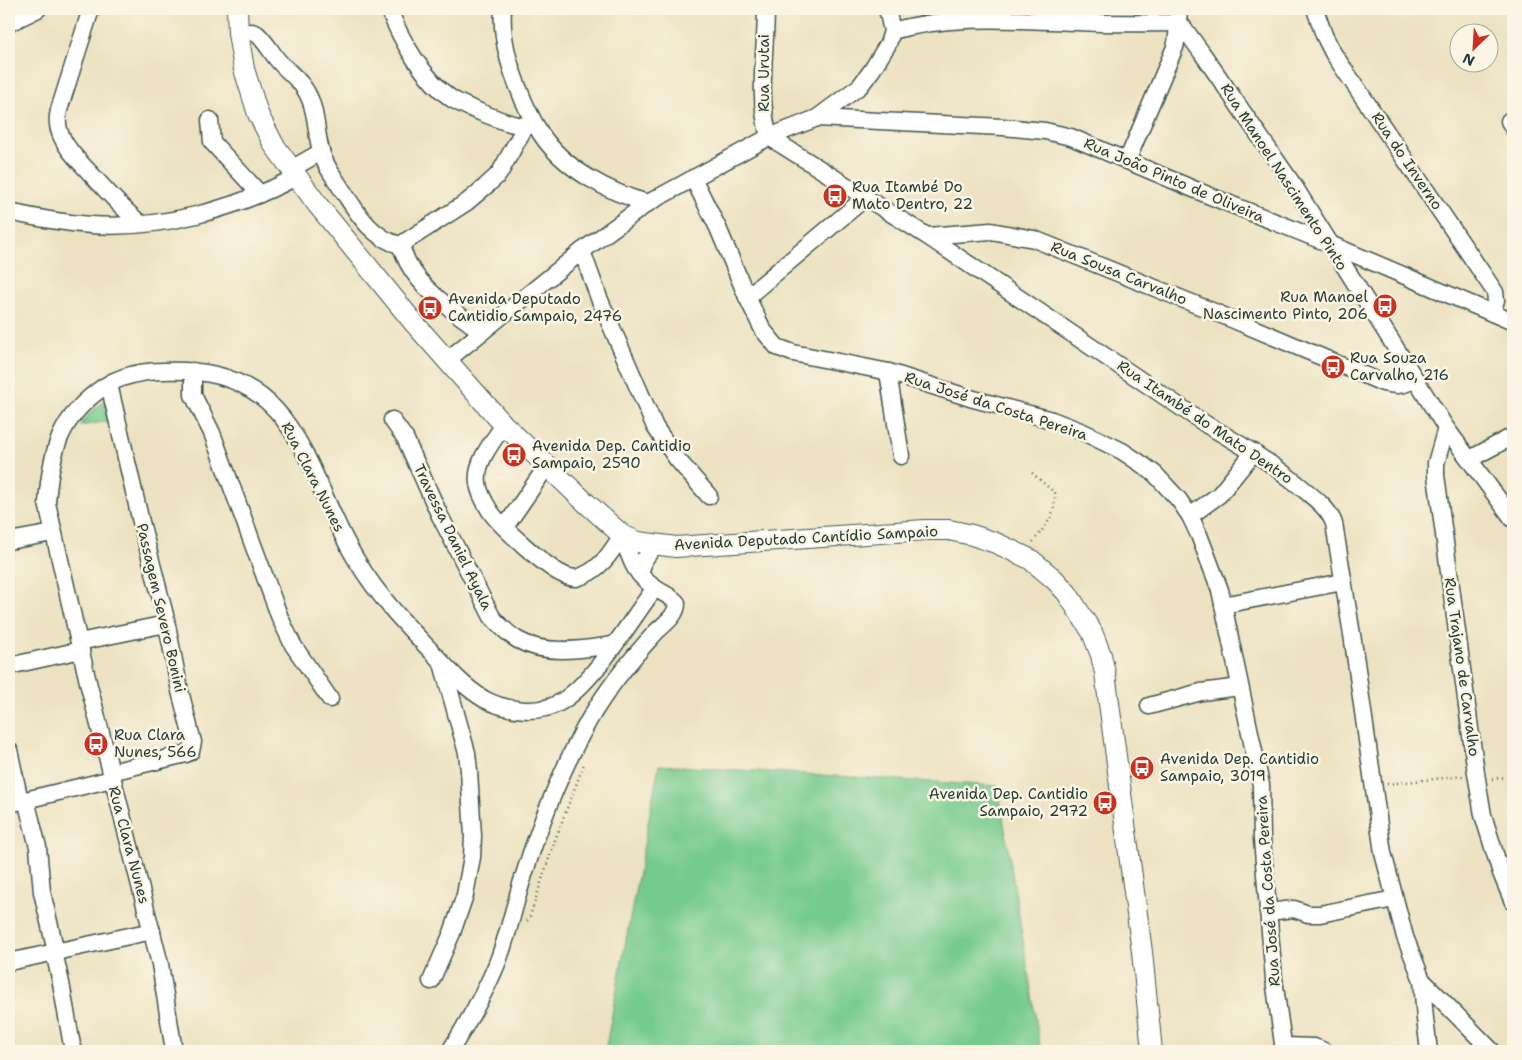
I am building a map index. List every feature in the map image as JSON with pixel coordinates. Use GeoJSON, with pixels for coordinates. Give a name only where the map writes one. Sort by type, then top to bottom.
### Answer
{"type":"FeatureCollection","features":[{"type":"Feature","properties":{"kind":"main road","name":"Avenida Deputado Cantídio Sampaio"},"geometry":{"type":"LineString","coordinates":[[237,9],[238,33],[244,69],[258,114],[274,145],[294,173],[446,361],[504,424],[584,502],[622,535],[638,542],[655,546],[676,547],[949,530],[996,543],[1022,555],[1041,567],[1067,593],[1092,632],[1101,655],[1115,742],[1152,1051]]}},
{"type":"Feature","properties":{"kind":"street"},"geometry":{"type":"LineString","coordinates":[[9,23],[38,9]]}},
{"type":"Feature","properties":{"kind":"street"},"geometry":{"type":"LineString","coordinates":[[91,9],[57,119],[65,143],[80,162],[121,208],[140,223]]}},
{"type":"Feature","properties":{"kind":"street"},"geometry":{"type":"LineString","coordinates":[[389,9],[406,44],[426,74],[443,92],[468,108],[508,123],[531,126]]}},
{"type":"Feature","properties":{"kind":"street"},"geometry":{"type":"LineString","coordinates":[[503,9],[504,35],[510,66],[531,126],[556,152],[579,171],[619,194],[648,204]]}},
{"type":"Feature","properties":{"kind":"street","name":"Rua Urutai"},"geometry":{"type":"LineString","coordinates":[[766,9],[762,105],[768,137]]}},
{"type":"Feature","properties":{"kind":"street"},"geometry":{"type":"LineString","coordinates":[[446,361],[582,251],[648,204],[768,137],[817,118],[863,83],[883,53],[894,30],[887,9]]}},
{"type":"Feature","properties":{"kind":"street","name":"Rua do Inverno"},"geometry":{"type":"LineString","coordinates":[[1315,9],[1324,35],[1333,53],[1495,292],[1496,300],[1492,312]]}},
{"type":"Feature","properties":{"kind":"street"},"geometry":{"type":"LineString","coordinates":[[894,30],[934,22],[1027,14],[1076,22],[1179,16],[1175,47],[1127,161]]}},
{"type":"Feature","properties":{"kind":"street","name":"Rua Manoel Nascimento Pinto"},"geometry":{"type":"LineString","coordinates":[[1179,16],[1183,27],[1208,60],[1294,186],[1446,428],[1513,519]]}},
{"type":"Feature","properties":{"kind":"street"},"geometry":{"type":"LineString","coordinates":[[238,33],[252,32],[257,34],[278,60],[298,80],[311,101],[317,122],[321,152],[330,171],[363,220],[375,232],[400,245],[408,264],[420,281],[482,332]]}},
{"type":"Feature","properties":{"kind":"street","name":"Rua João Pinto de Oliveira"},"geometry":{"type":"LineString","coordinates":[[817,118],[958,124],[1044,131],[1071,137],[1513,322]]}},
{"type":"Feature","properties":{"kind":"street"},"geometry":{"type":"LineString","coordinates":[[210,120],[212,142],[260,194]]}},
{"type":"Feature","properties":{"kind":"street"},"geometry":{"type":"LineString","coordinates":[[400,245],[467,202],[486,186],[499,174],[531,126]]}},
{"type":"Feature","properties":{"kind":"street","name":"Rua Itambé do Mato Dentro"},"geometry":{"type":"LineString","coordinates":[[768,137],[927,236],[1207,425],[1254,452],[1317,500],[1325,510],[1334,522],[1383,853],[1394,899],[1413,960],[1422,980],[1492,1051]]}},
{"type":"Feature","properties":{"kind":"street"},"geometry":{"type":"LineString","coordinates":[[9,212],[91,225],[116,226],[197,216],[260,194],[294,173],[321,152]]}},
{"type":"Feature","properties":{"kind":"street","name":"Rua José da Costa Pereira"},"geometry":{"type":"LineString","coordinates":[[693,178],[718,228],[762,330],[777,347],[793,353],[888,372],[970,398],[1052,420],[1083,432],[1122,451],[1155,474],[1174,493],[1190,516],[1220,590],[1261,785],[1262,839],[1268,912],[1274,979],[1284,1049]]}},
{"type":"Feature","properties":{"kind":"street"},"geometry":{"type":"LineString","coordinates":[[747,297],[865,198]]}},
{"type":"Feature","properties":{"kind":"street","name":"Rua Sousa Carvalho"},"geometry":{"type":"LineString","coordinates":[[927,236],[992,231],[1034,239],[1225,316],[1383,383],[1395,386],[1406,384],[1415,379]]}},
{"type":"Feature","properties":{"kind":"street"},"geometry":{"type":"LineString","coordinates":[[582,251],[599,298],[655,427],[677,459],[709,496]]}},
{"type":"Feature","properties":{"kind":"street","name":"Rua Clara Nunes"},"geometry":{"type":"LineString","coordinates":[[174,1051],[160,964],[111,776],[47,503],[56,445],[66,426],[89,398],[109,384],[125,377],[148,371],[193,371],[222,376],[263,398],[278,411],[288,424],[308,459],[356,560],[394,613],[442,663],[468,687],[486,700],[513,709],[536,709],[553,706],[572,694],[588,677],[613,645],[661,591]]}},
{"type":"Feature","properties":{"kind":"street"},"geometry":{"type":"LineString","coordinates":[[193,371],[193,395],[217,446],[280,618],[293,645],[330,699]]}},
{"type":"Feature","properties":{"kind":"street"},"geometry":{"type":"LineString","coordinates":[[888,372],[901,456]]}},
{"type":"Feature","properties":{"kind":"street","name":"Passagem Severo Bonini"},"geometry":{"type":"LineString","coordinates":[[109,384],[180,691],[192,734],[191,751],[186,754],[111,776]]}},
{"type":"Feature","properties":{"kind":"street","name":"Travessa Daniel Ayala"},"geometry":{"type":"LineString","coordinates":[[392,420],[406,438],[440,516],[492,617],[519,641],[529,645],[554,650],[613,645]]}},
{"type":"Feature","properties":{"kind":"street"},"geometry":{"type":"LineString","coordinates":[[504,424],[486,451],[480,469],[478,482],[482,498],[490,512],[543,562],[571,578],[582,576],[595,569],[608,557],[622,535]]}},
{"type":"Feature","properties":{"kind":"street","name":"Rua Trajano de Carvalho"},"geometry":{"type":"LineString","coordinates":[[1446,428],[1436,463],[1436,474],[1477,778],[1483,815],[1493,851],[1513,902]]}},
{"type":"Feature","properties":{"kind":"street"},"geometry":{"type":"LineString","coordinates":[[1470,459],[1513,436]]}},
{"type":"Feature","properties":{"kind":"street"},"geometry":{"type":"LineString","coordinates":[[1190,516],[1219,495],[1254,452]]}},
{"type":"Feature","properties":{"kind":"street"},"geometry":{"type":"LineString","coordinates":[[505,526],[547,466]]}},
{"type":"Feature","properties":{"kind":"street"},"geometry":{"type":"LineString","coordinates":[[9,541],[53,533]]}},
{"type":"Feature","properties":{"kind":"street"},"geometry":{"type":"LineString","coordinates":[[450,1051],[476,1007],[498,963],[522,879],[544,815],[582,734],[599,703],[617,677],[674,614],[677,603],[633,568],[622,535]]}},
{"type":"Feature","properties":{"kind":"street","name":"Avenida Deputado Cantídio Sampaio"},"geometry":{"type":"LineString","coordinates":[[640,575],[644,560],[655,546]]}},
{"type":"Feature","properties":{"kind":"street"},"geometry":{"type":"LineString","coordinates":[[1223,605],[1343,582]]}},
{"type":"Feature","properties":{"kind":"street"},"geometry":{"type":"LineString","coordinates":[[9,666],[166,624]]}},
{"type":"Feature","properties":{"kind":"street"},"geometry":{"type":"LineString","coordinates":[[431,981],[452,933],[465,895],[472,857],[473,836],[467,752],[442,663]]}},
{"type":"Feature","properties":{"kind":"street"},"geometry":{"type":"LineString","coordinates":[[1149,706],[1201,692],[1240,687]]}},
{"type":"Feature","properties":{"kind":"street"},"geometry":{"type":"LineString","coordinates":[[9,750],[18,802],[38,847],[42,892],[73,1051]]}},
{"type":"Feature","properties":{"kind":"street"},"geometry":{"type":"LineString","coordinates":[[18,802],[111,776]]}},
{"type":"Feature","properties":{"kind":"street"},"geometry":{"type":"LineString","coordinates":[[1268,912],[1294,909],[1308,914],[1320,914],[1394,899]]}},
{"type":"Feature","properties":{"kind":"street"},"geometry":{"type":"LineString","coordinates":[[9,962],[152,931]]}},
{"type":"Feature","properties":{"kind":"street"},"geometry":{"type":"LineString","coordinates":[[1422,980],[1424,1019],[1430,1051]]}},
{"type":"Feature","properties":{"kind":"street"},"geometry":{"type":"LineString","coordinates":[[1284,1049],[1314,1048],[1324,1051]]}},
{"type":"Feature","properties":{"kind":"path"},"geometry":{"type":"LineString","coordinates":[[1022,555],[1048,522],[1054,511],[1055,503],[1054,493],[1032,473]]}},
{"type":"Feature","properties":{"kind":"path"},"geometry":{"type":"LineString","coordinates":[[525,924],[530,916],[555,840],[582,770],[584,753],[582,734]]}},
{"type":"Feature","properties":{"kind":"path"},"geometry":{"type":"LineString","coordinates":[[1373,786],[1513,776]]}},
{"type":"Feature","properties":{"kind":"green space"},"geometry":{"type":"Polygon","coordinates":[[[104,401],[109,421],[80,426],[90,413],[104,401]]]}},
{"type":"Feature","properties":{"kind":"green space"},"geometry":{"type":"Polygon","coordinates":[[[659,765],[998,786],[1041,1051],[605,1051],[659,765]]]}},
{"type":"Feature","properties":{"kind":"place","name":"Rua Itambé Do Mato Dentro, 22"},"geometry":{"type":"Point","coordinates":[835,196]}},
{"type":"Feature","properties":{"kind":"place","name":"Rua Manoel Nascimento Pinto, 206"},"geometry":{"type":"Point","coordinates":[1385,306]}},
{"type":"Feature","properties":{"kind":"place","name":"Avenida Deputado Cantidio Sampaio, 2476"},"geometry":{"type":"Point","coordinates":[430,308]}},
{"type":"Feature","properties":{"kind":"place","name":"Rua Souza Carvalho, 216"},"geometry":{"type":"Point","coordinates":[1333,367]}},
{"type":"Feature","properties":{"kind":"place","name":"Avenida Dep. Cantidio Sampaio, 2590"},"geometry":{"type":"Point","coordinates":[514,455]}},
{"type":"Feature","properties":{"kind":"place","name":"Rua Clara Nunes, 566"},"geometry":{"type":"Point","coordinates":[96,744]}},
{"type":"Feature","properties":{"kind":"place","name":"Avenida Dep. Cantidio Sampaio, 3019"},"geometry":{"type":"Point","coordinates":[1142,768]}},
{"type":"Feature","properties":{"kind":"place","name":"Avenida Dep. Cantidio Sampaio, 2972"},"geometry":{"type":"Point","coordinates":[1105,803]}}]}
